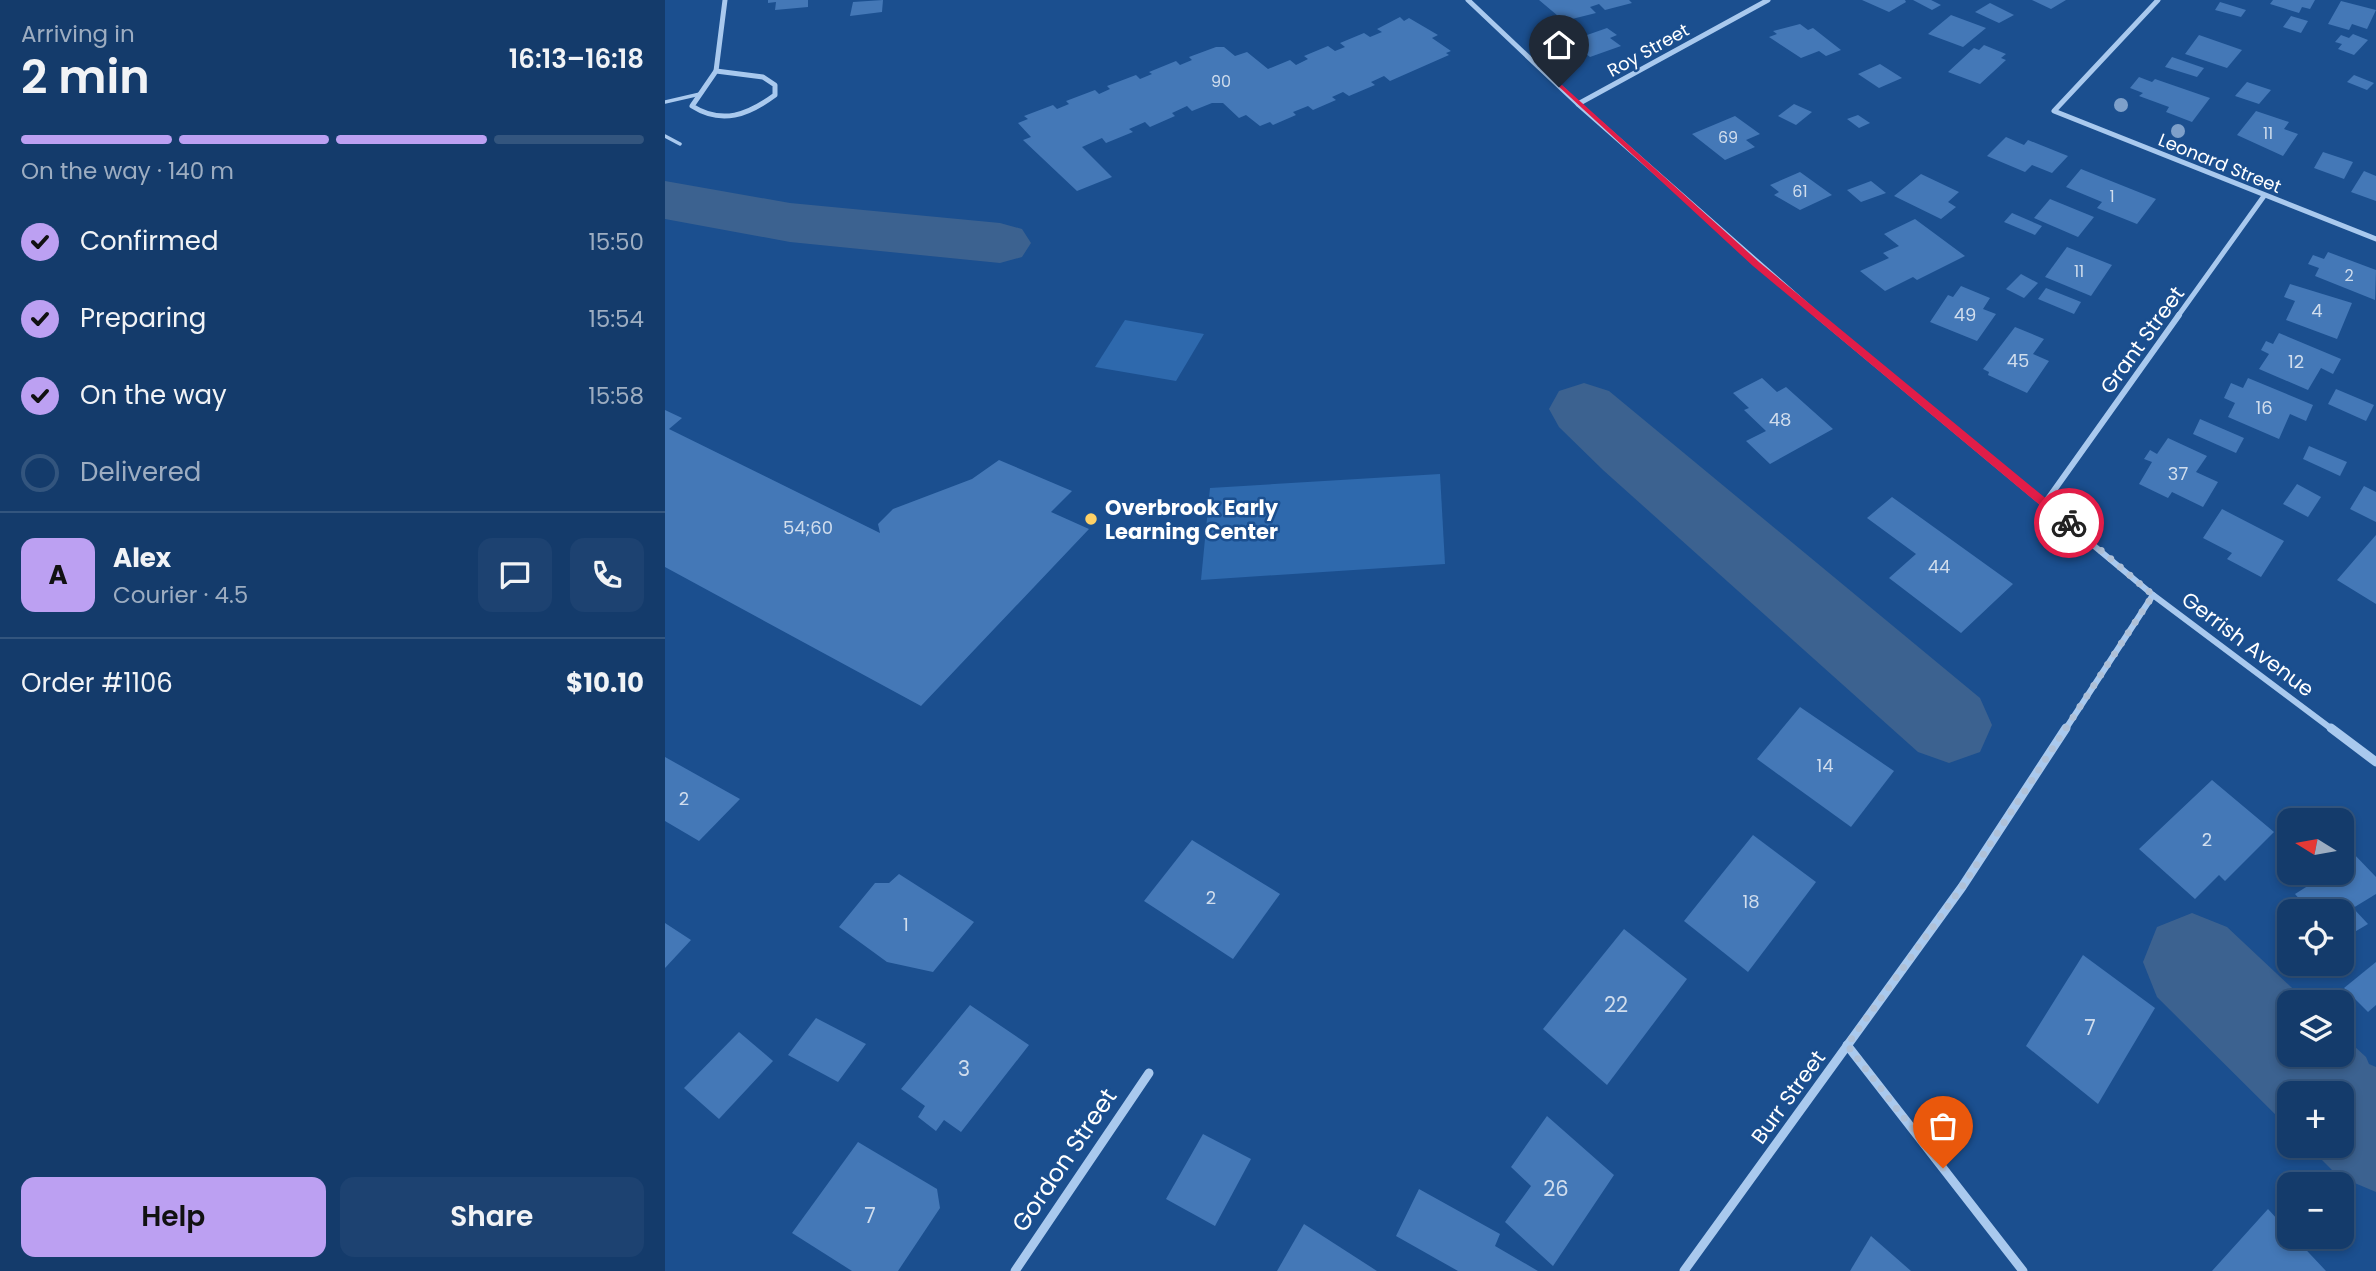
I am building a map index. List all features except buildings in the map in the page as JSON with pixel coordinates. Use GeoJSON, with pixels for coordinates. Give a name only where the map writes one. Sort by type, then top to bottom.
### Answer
{"type":"FeatureCollection","features":[{"type":"Feature","properties":{"kind":"street"},"geometry":{"type":"LineString","coordinates":[[716,72],[764,78],[775,85],[775,95],[751,111],[721,119],[704,115],[692,106],[716,72],[725,0]]}},
{"type":"Feature","properties":{"kind":"street","name":"Gerrish Avenue"},"geometry":{"type":"LineString","coordinates":[[1468,0],[1578,104],[1756,264],[2153,595],[2376,762]]}},
{"type":"Feature","properties":{"kind":"street","name":"Roy Street"},"geometry":{"type":"LineString","coordinates":[[1578,104],[1768,0]]}},
{"type":"Feature","properties":{"kind":"street","name":"Leonard Street"},"geometry":{"type":"LineString","coordinates":[[2158,0],[2054,111],[2376,239]]}},
{"type":"Feature","properties":{"kind":"street","name":"Grant Street"},"geometry":{"type":"LineString","coordinates":[[2045,503],[2264,196]]}},
{"type":"Feature","properties":{"kind":"street","name":"Burr Street"},"geometry":{"type":"LineString","coordinates":[[1683,1271],[1962,887],[2153,595]]}},
{"type":"Feature","properties":{"kind":"street"},"geometry":{"type":"LineString","coordinates":[[1847,1045],[2023,1271]]}},
{"type":"Feature","properties":{"kind":"street","name":"Gordon Street"},"geometry":{"type":"LineString","coordinates":[[1015,1271],[1149,1073]]}},
{"type":"Feature","properties":{"kind":"lane"},"geometry":{"type":"LineString","coordinates":[[665,102],[700,94]]}},
{"type":"Feature","properties":{"kind":"lane"},"geometry":{"type":"LineString","coordinates":[[665,136],[680,144]]}},
{"type":"Feature","properties":{"kind":"shaded area"},"geometry":{"type":"Polygon","coordinates":[[[1125,320],[1204,334],[1176,381],[1095,367],[1125,320]]]}},
{"type":"Feature","properties":{"kind":"shaded area"},"geometry":{"type":"Polygon","coordinates":[[[1440,474],[1445,564],[1201,580],[1210,488],[1440,474]]]}},
{"type":"Feature","properties":{"kind":"waterway"},"geometry":{"type":"LineString","coordinates":[[665,200],[790,223],[1000,243]]}},
{"type":"Feature","properties":{"kind":"waterway"},"geometry":{"type":"LineString","coordinates":[[1584,409],[1629,451],[1949,725]]}},
{"type":"Feature","properties":{"kind":"waterway"},"geometry":{"type":"LineString","coordinates":[[2192,962],[2316,1081]]}},
{"type":"Feature","properties":{"kind":"waterway"},"geometry":{"type":"LineString","coordinates":[[2354,1117],[2376,1138]]}},
{"type":"Feature","properties":{"kind":"way so far"},"geometry":{"type":"LineString","coordinates":[[1943,1168],[1847,1045],[1962,887],[2153,595],[2069,523]]}},
{"type":"Feature","properties":{"kind":"place","name":"Overbrook Early Learning Center"},"geometry":{"type":"Point","coordinates":[1091,519]}},
{"type":"Feature","properties":{"kind":"route"},"geometry":{"type":"LineString","coordinates":[[1559,87],[1756,264],[2069,523]]}}]}
